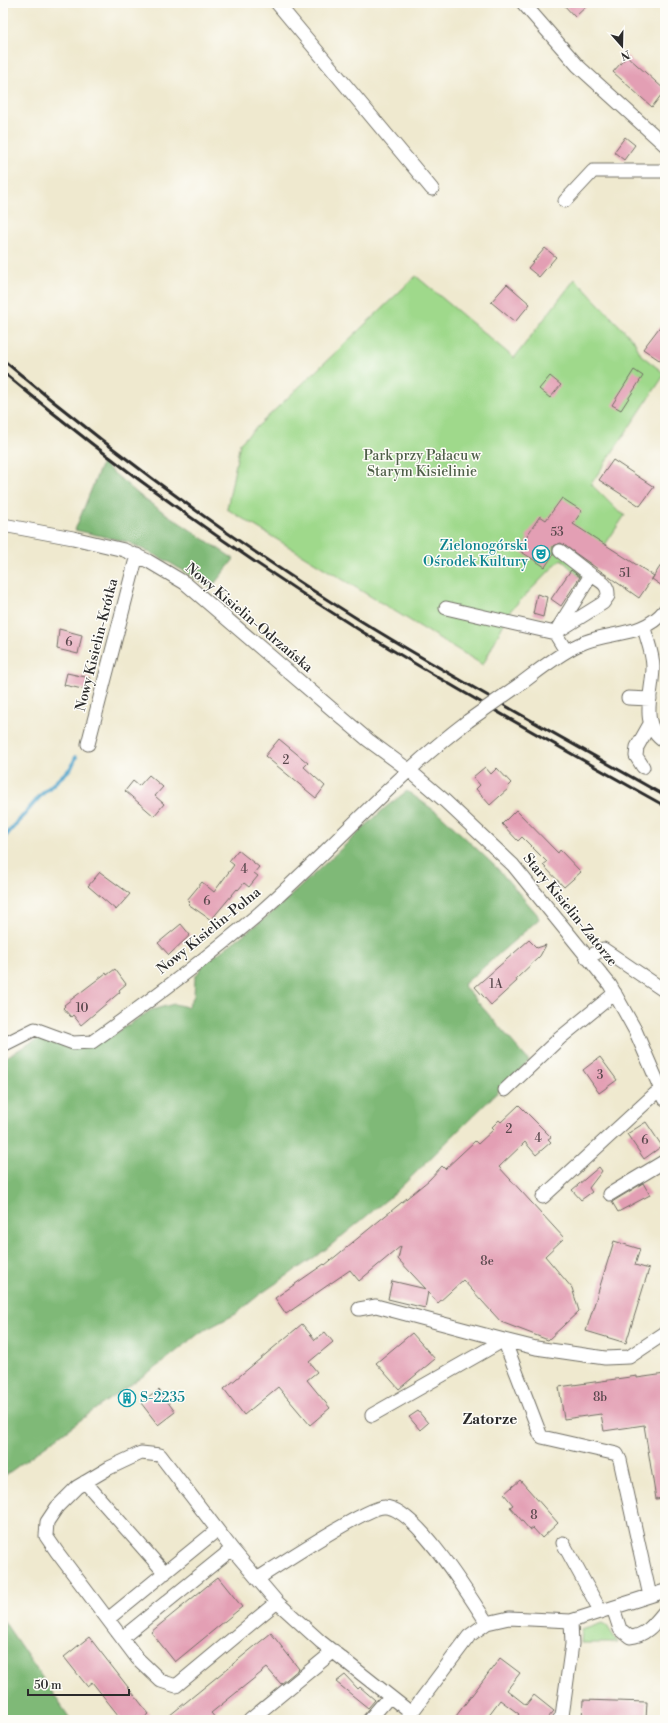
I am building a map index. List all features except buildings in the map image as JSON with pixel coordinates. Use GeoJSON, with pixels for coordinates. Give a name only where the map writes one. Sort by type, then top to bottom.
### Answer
{"type":"FeatureCollection","features":[{"type":"Feature","properties":{"kind":"street"},"geometry":{"type":"LineString","coordinates":[[277,3],[432,189]]}},
{"type":"Feature","properties":{"kind":"street"},"geometry":{"type":"LineString","coordinates":[[523,3],[578,66],[665,145]]}},
{"type":"Feature","properties":{"kind":"street"},"geometry":{"type":"LineString","coordinates":[[565,201],[593,171],[665,170]]}},
{"type":"Feature","properties":{"kind":"street","name":"Nowy Kisielin-Odrzańska"},"geometry":{"type":"LineString","coordinates":[[3,525],[108,545],[137,555],[185,583],[368,740],[410,771]]}},
{"type":"Feature","properties":{"kind":"street"},"geometry":{"type":"LineString","coordinates":[[446,608],[555,632],[603,603],[608,596],[609,591],[606,584],[591,575],[560,551]]}},
{"type":"Feature","properties":{"kind":"street","name":"Nowy Kisielin-Krótka"},"geometry":{"type":"LineString","coordinates":[[88,744],[137,555]]}},
{"type":"Feature","properties":{"kind":"street"},"geometry":{"type":"LineString","coordinates":[[555,632],[591,575]]}},
{"type":"Feature","properties":{"kind":"street"},"geometry":{"type":"LineString","coordinates":[[665,610],[657,619],[644,628],[653,661],[648,715],[653,730],[665,742]]}},
{"type":"Feature","properties":{"kind":"street","name":"Nowy Kisielin-Polna"},"geometry":{"type":"LineString","coordinates":[[3,1045],[35,1029],[73,1043],[92,1042],[254,918],[410,771],[447,737],[468,721],[566,651],[590,640],[644,628]]}},
{"type":"Feature","properties":{"kind":"street"},"geometry":{"type":"LineString","coordinates":[[555,632],[566,651]]}},
{"type":"Feature","properties":{"kind":"street"},"geometry":{"type":"LineString","coordinates":[[628,698],[650,698]]}},
{"type":"Feature","properties":{"kind":"street"},"geometry":{"type":"LineString","coordinates":[[643,767],[636,756],[637,747],[650,724]]}},
{"type":"Feature","properties":{"kind":"street","name":"Stary Kisielin-Zatorze"},"geometry":{"type":"LineString","coordinates":[[410,771],[486,838],[513,865],[615,993],[635,1030],[664,1094]]}},
{"type":"Feature","properties":{"kind":"street"},"geometry":{"type":"LineString","coordinates":[[587,958],[602,949],[665,991]]}},
{"type":"Feature","properties":{"kind":"street"},"geometry":{"type":"LineString","coordinates":[[505,1090],[560,1038],[615,993]]}},
{"type":"Feature","properties":{"kind":"street"},"geometry":{"type":"LineString","coordinates":[[543,1197],[655,1094],[664,1094]]}},
{"type":"Feature","properties":{"kind":"street"},"geometry":{"type":"LineString","coordinates":[[610,1194],[665,1161]]}},
{"type":"Feature","properties":{"kind":"street"},"geometry":{"type":"LineString","coordinates":[[360,1309],[376,1306],[536,1348],[605,1358],[629,1357],[665,1333]]}},
{"type":"Feature","properties":{"kind":"street"},"geometry":{"type":"LineString","coordinates":[[372,1415],[504,1340]]}},
{"type":"Feature","properties":{"kind":"street"},"geometry":{"type":"LineString","coordinates":[[504,1340],[542,1437],[617,1454],[620,1460],[650,1596]]}},
{"type":"Feature","properties":{"kind":"street"},"geometry":{"type":"LineString","coordinates":[[277,1602],[176,1686],[161,1681],[137,1658],[46,1536],[47,1522],[57,1507],[77,1487],[85,1482],[109,1468],[141,1454],[160,1455],[232,1549],[277,1602],[389,1697],[408,1717],[470,1636],[488,1623],[509,1618],[571,1621],[665,1591]]}},
{"type":"Feature","properties":{"kind":"street"},"geometry":{"type":"LineString","coordinates":[[85,1482],[165,1573]]}},
{"type":"Feature","properties":{"kind":"street"},"geometry":{"type":"LineString","coordinates":[[256,1579],[361,1516],[384,1507],[402,1512],[427,1536],[488,1623]]}},
{"type":"Feature","properties":{"kind":"street"},"geometry":{"type":"LineString","coordinates":[[108,1619],[217,1530]]}},
{"type":"Feature","properties":{"kind":"street"},"geometry":{"type":"LineString","coordinates":[[563,1543],[620,1629],[630,1637],[637,1637],[646,1632],[665,1611]]}},
{"type":"Feature","properties":{"kind":"street"},"geometry":{"type":"LineString","coordinates":[[122,1638],[232,1549]]}},
{"type":"Feature","properties":{"kind":"street"},"geometry":{"type":"LineString","coordinates":[[559,1720],[562,1716],[572,1644],[571,1621]]}},
{"type":"Feature","properties":{"kind":"street"},"geometry":{"type":"LineString","coordinates":[[250,1720],[334,1651]]}},
{"type":"Feature","properties":{"kind":"street"},"geometry":{"type":"LineString","coordinates":[[369,1720],[389,1697]]}},
{"type":"Feature","properties":{"kind":"green space","name":"Park przy Pałacu w Starym Kisielinie"},"geometry":{"type":"Polygon","coordinates":[[[416,276],[514,358],[575,279],[634,341],[641,355],[665,374],[591,484],[618,511],[625,515],[582,579],[561,559],[510,611],[483,665],[227,509],[240,443],[416,276]]]}},
{"type":"Feature","properties":{"kind":"green space"},"geometry":{"type":"Polygon","coordinates":[[[102,463],[144,499],[234,559],[211,588],[167,561],[128,542],[75,530],[102,463]]]}},
{"type":"Feature","properties":{"kind":"green space"},"geometry":{"type":"Polygon","coordinates":[[[407,791],[442,816],[497,868],[537,914],[539,919],[463,985],[529,1061],[396,1192],[325,1250],[259,1295],[236,1314],[201,1332],[159,1365],[101,1405],[3,1477],[3,1059],[37,1039],[53,1042],[107,1039],[151,1010],[174,1004],[187,1007],[194,996],[195,977],[204,964],[271,914],[386,807],[407,791]]]}},
{"type":"Feature","properties":{"kind":"green space"},"geometry":{"type":"Polygon","coordinates":[[[3,1620],[71,1720],[3,1720],[3,1620]]]}},
{"type":"Feature","properties":{"kind":"green space"},"geometry":{"type":"Polygon","coordinates":[[[602,1623],[607,1626],[618,1643],[581,1643],[582,1630],[602,1623]]]}},
{"type":"Feature","properties":{"kind":"waterway"},"geometry":{"type":"LineString","coordinates":[[3,839],[41,795],[71,768],[76,757]]}},
{"type":"Feature","properties":{"kind":"railway"},"geometry":{"type":"LineString","coordinates":[[3,360],[133,464],[268,561],[361,621],[436,666],[665,796]]}},
{"type":"Feature","properties":{"kind":"railway"},"geometry":{"type":"LineString","coordinates":[[3,372],[89,442],[178,508],[268,571],[361,631],[436,676],[665,806]]}},
{"type":"Feature","properties":{"kind":"place","name":"Zielonogórski Ośrodek Kultury"},"geometry":{"type":"Point","coordinates":[541,554]}},
{"type":"Feature","properties":{"kind":"place","name":"S-2235"},"geometry":{"type":"Point","coordinates":[127,1398]}},
{"type":"Feature","properties":{"kind":"district","name":"Zatorze"},"geometry":{"type":"Point","coordinates":[490,1419]}}]}
